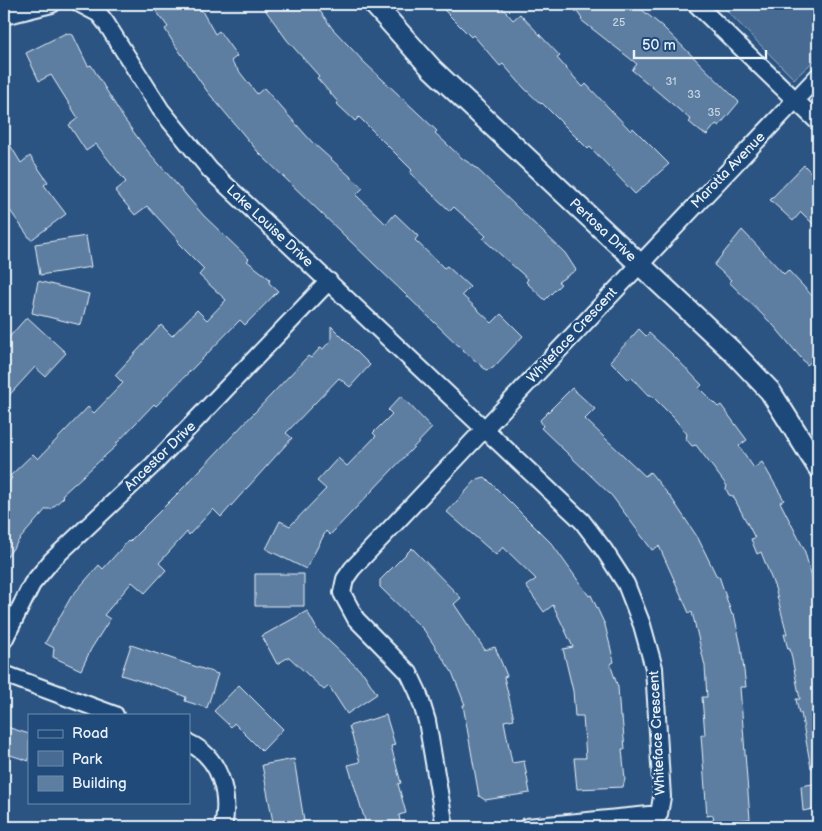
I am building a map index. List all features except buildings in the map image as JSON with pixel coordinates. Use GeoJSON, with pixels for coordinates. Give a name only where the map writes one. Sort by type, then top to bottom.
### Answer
{"type":"FeatureCollection","features":[{"type":"Feature","properties":{"kind":"street"},"geometry":{"type":"LineString","coordinates":[[4,16],[52,4]]}},
{"type":"Feature","properties":{"kind":"street","name":"Lake Louise Drive"},"geometry":{"type":"LineString","coordinates":[[80,4],[99,14],[106,22],[162,110],[205,164],[485,429]]}},
{"type":"Feature","properties":{"kind":"street","name":"Pertosa Drive"},"geometry":{"type":"LineString","coordinates":[[374,4],[432,68],[732,352],[770,391],[818,467]]}},
{"type":"Feature","properties":{"kind":"street"},"geometry":{"type":"LineString","coordinates":[[696,4],[818,122]]}},
{"type":"Feature","properties":{"kind":"street","name":"Marotta Avenue"},"geometry":{"type":"LineString","coordinates":[[638,264],[818,76]]}},
{"type":"Feature","properties":{"kind":"street","name":"Whiteface Crescent"},"geometry":{"type":"LineString","coordinates":[[445,827],[427,721],[418,692],[409,673],[356,619],[342,593],[345,579],[352,568],[485,429],[638,264]]}},
{"type":"Feature","properties":{"kind":"street","name":"Ancestor Drive"},"geometry":{"type":"LineString","coordinates":[[4,640],[32,584],[52,560],[153,465],[330,281]]}},
{"type":"Feature","properties":{"kind":"street","name":"Whiteface Crescent"},"geometry":{"type":"LineString","coordinates":[[485,429],[582,522],[604,550],[626,584],[642,625],[654,668],[662,796],[659,814],[527,827]]}},
{"type":"Feature","properties":{"kind":"street"},"geometry":{"type":"LineString","coordinates":[[4,674],[112,714]]}},
{"type":"Feature","properties":{"kind":"street"},"geometry":{"type":"LineString","coordinates":[[190,744],[200,750],[217,768],[223,778],[225,816],[223,827]]}},
{"type":"Feature","properties":{"kind":"green space"},"geometry":{"type":"Polygon","coordinates":[[[720,4],[818,4],[818,57],[794,79],[720,4]]]}}]}
